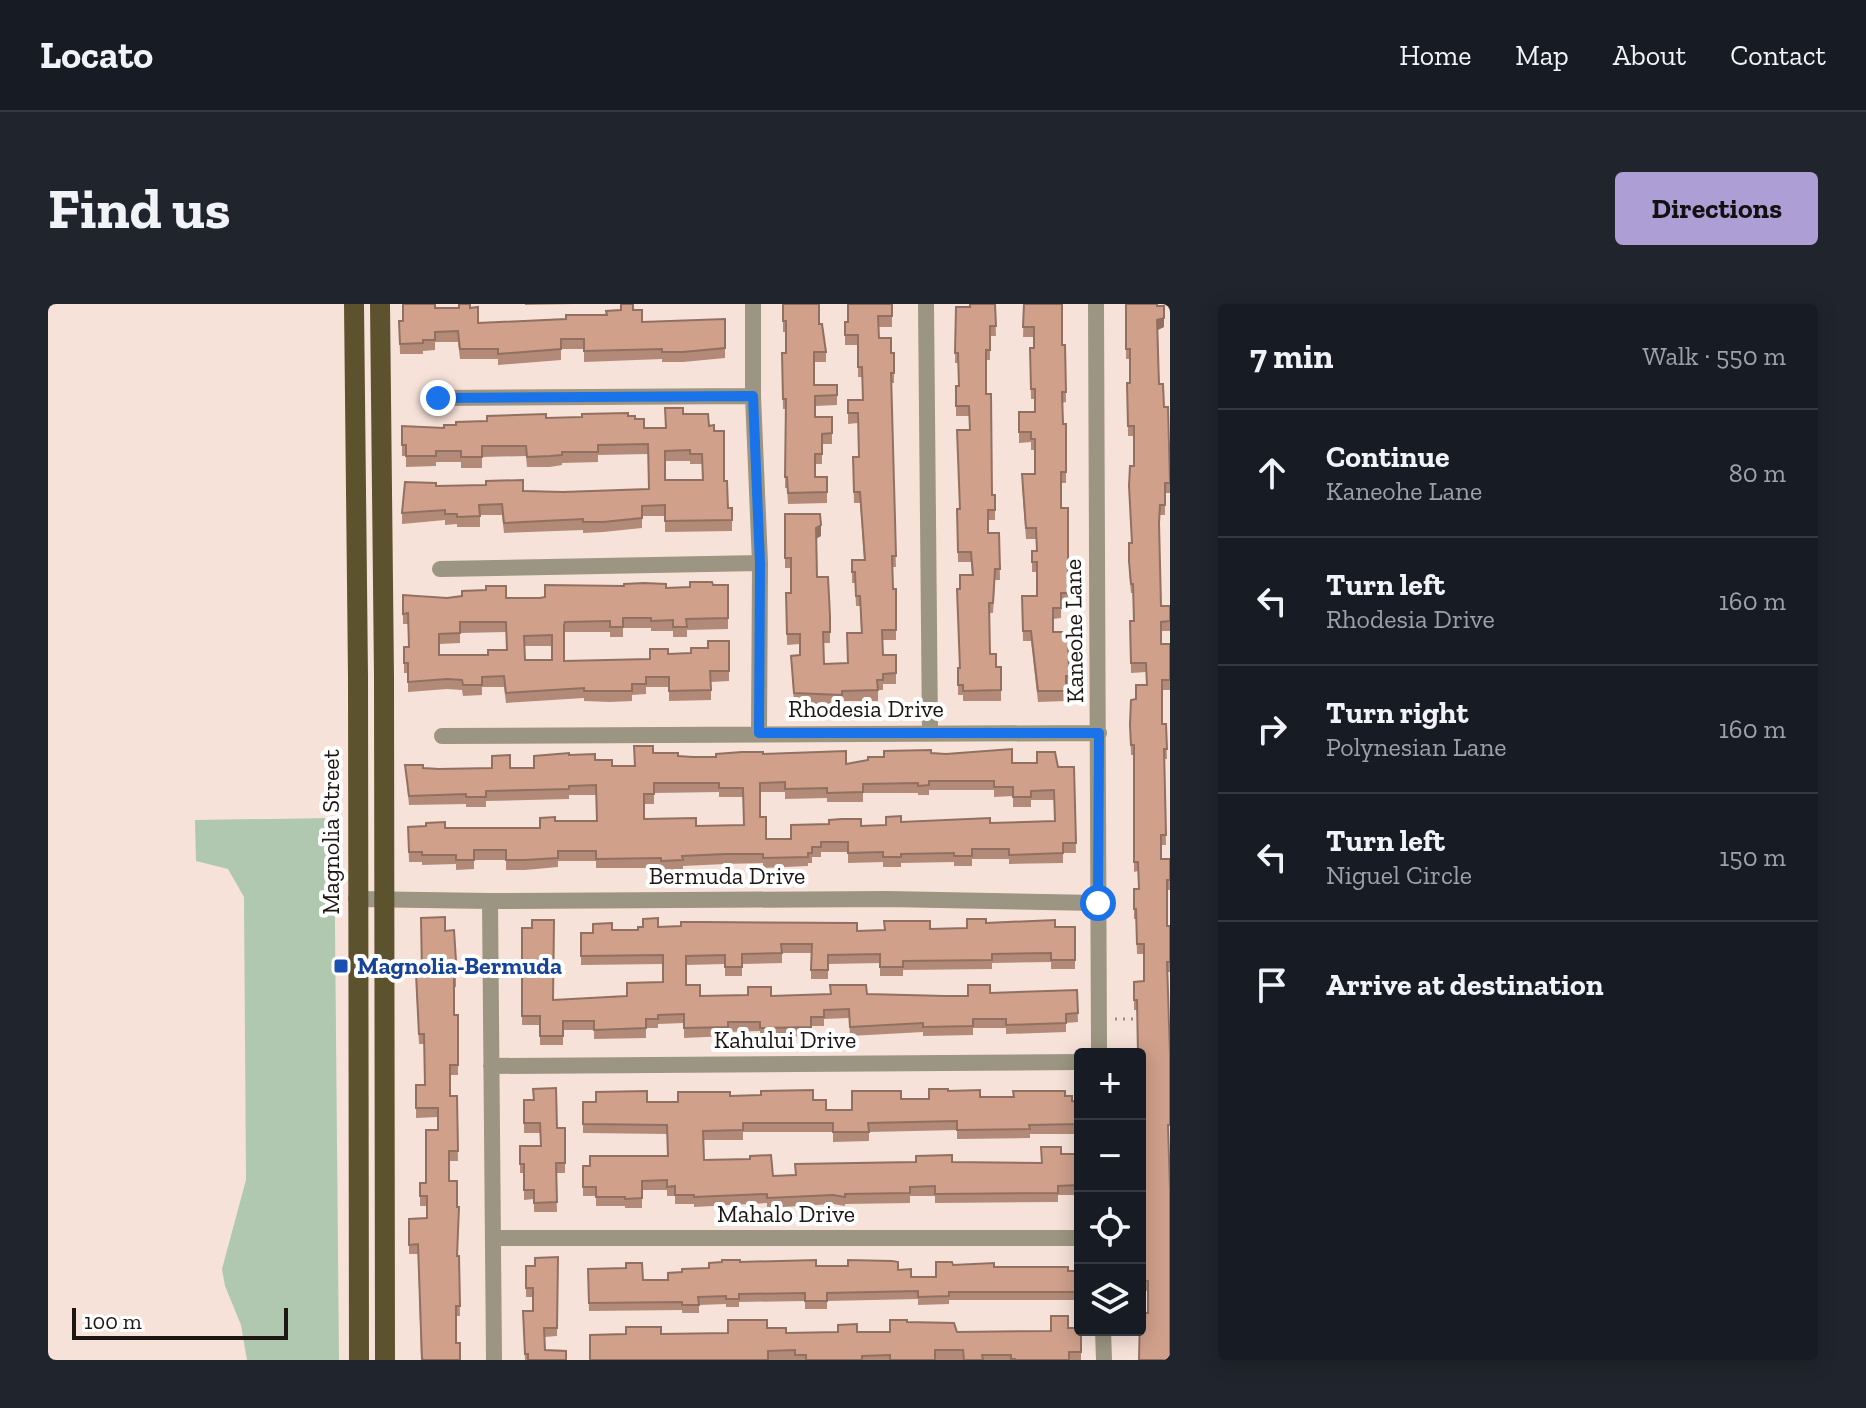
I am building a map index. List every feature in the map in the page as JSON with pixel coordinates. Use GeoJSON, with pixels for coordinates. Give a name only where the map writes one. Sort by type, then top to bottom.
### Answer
{"type":"FeatureCollection","features":[{"type":"Feature","properties":{"kind":"main road","name":"Magnolia Street"},"geometry":{"type":"LineString","coordinates":[[354,304],[359,1360]]}},
{"type":"Feature","properties":{"kind":"main road"},"geometry":{"type":"LineString","coordinates":[[380,304],[385,1360]]}},
{"type":"Feature","properties":{"kind":"street"},"geometry":{"type":"LineString","coordinates":[[753,304],[753,396],[760,563],[759,733]]}},
{"type":"Feature","properties":{"kind":"street"},"geometry":{"type":"LineString","coordinates":[[926,304],[930,733]]}},
{"type":"Feature","properties":{"kind":"street","name":"Kaneohe Lane"},"geometry":{"type":"LineString","coordinates":[[1096,304],[1099,1048]]}},
{"type":"Feature","properties":{"kind":"street"},"geometry":{"type":"LineString","coordinates":[[438,398],[753,396]]}},
{"type":"Feature","properties":{"kind":"street"},"geometry":{"type":"LineString","coordinates":[[440,569],[760,563]]}},
{"type":"Feature","properties":{"kind":"street","name":"Rhodesia Drive"},"geometry":{"type":"LineString","coordinates":[[442,736],[1099,733]]}},
{"type":"Feature","properties":{"kind":"street","name":"Bermuda Drive"},"geometry":{"type":"LineString","coordinates":[[356,899],[887,899],[1098,903]]}},
{"type":"Feature","properties":{"kind":"street"},"geometry":{"type":"LineString","coordinates":[[490,901],[494,1360]]}},
{"type":"Feature","properties":{"kind":"street","name":"Kahului Drive"},"geometry":{"type":"LineString","coordinates":[[491,1066],[1074,1062]]}},
{"type":"Feature","properties":{"kind":"street","name":"Mahalo Drive"},"geometry":{"type":"LineString","coordinates":[[493,1238],[1074,1238]]}},
{"type":"Feature","properties":{"kind":"street"},"geometry":{"type":"LineString","coordinates":[[1103,1336],[1104,1360]]}},
{"type":"Feature","properties":{"kind":"path"},"geometry":{"type":"LineString","coordinates":[[1099,1020],[1142,1019]]}},
{"type":"Feature","properties":{"kind":"green space"},"geometry":{"type":"Polygon","coordinates":[[[334,818],[339,1360],[247,1360],[241,1325],[225,1286],[222,1269],[246,1180],[244,897],[228,869],[196,861],[195,820],[334,818]]]}},
{"type":"Feature","properties":{"kind":"building"},"geometry":{"type":"Polygon","coordinates":[[[403,304],[459,308],[459,304],[470,304],[470,308],[478,307],[478,323],[566,319],[566,315],[607,315],[606,311],[621,310],[621,304],[633,304],[633,310],[642,310],[642,322],[725,319],[725,348],[683,352],[662,352],[662,349],[584,351],[584,339],[561,339],[561,349],[498,354],[498,349],[460,349],[458,331],[435,332],[435,340],[423,340],[423,343],[400,344],[399,321],[403,321],[403,304]]]}},
{"type":"Feature","properties":{"kind":"building"},"geometry":{"type":"Polygon","coordinates":[[[783,304],[819,304],[819,324],[822,324],[826,352],[814,352],[814,385],[837,385],[837,395],[815,396],[815,417],[832,417],[832,433],[822,434],[822,454],[815,454],[815,477],[827,477],[827,492],[788,493],[785,477],[786,399],[783,399],[782,353],[786,353],[786,321],[783,321],[783,304]]]}},
{"type":"Feature","properties":{"kind":"building"},"geometry":{"type":"Polygon","coordinates":[[[848,304],[892,304],[892,316],[878,316],[879,338],[891,338],[891,353],[894,353],[894,373],[891,373],[896,556],[892,556],[896,630],[882,630],[883,655],[896,655],[896,673],[883,674],[883,680],[877,680],[878,690],[842,691],[842,695],[794,693],[791,656],[800,655],[800,634],[787,634],[786,593],[791,593],[791,558],[785,558],[785,514],[820,514],[821,525],[816,528],[817,577],[828,577],[830,616],[830,632],[823,632],[824,664],[848,663],[847,633],[862,633],[860,596],[856,596],[855,572],[852,572],[852,560],[865,560],[860,492],[854,492],[853,457],[859,457],[858,413],[848,413],[848,400],[863,400],[862,367],[858,367],[858,335],[845,335],[848,304]]]}},
{"type":"Feature","properties":{"kind":"building"},"geometry":{"type":"Polygon","coordinates":[[[970,304],[995,304],[996,326],[990,326],[990,350],[986,350],[986,394],[991,394],[992,495],[995,495],[995,510],[988,510],[988,533],[999,533],[1000,569],[995,569],[993,603],[989,603],[990,654],[996,654],[996,667],[1001,667],[1001,690],[963,691],[963,685],[958,685],[957,589],[960,589],[960,575],[973,575],[971,552],[958,552],[957,430],[970,430],[969,406],[956,406],[956,386],[959,386],[958,353],[955,353],[956,307],[970,307],[970,304]]]}},
{"type":"Feature","properties":{"kind":"building"},"geometry":{"type":"Polygon","coordinates":[[[1024,304],[1062,304],[1066,472],[1061,472],[1061,508],[1068,508],[1068,593],[1061,593],[1061,608],[1053,608],[1053,632],[1068,632],[1069,676],[1066,676],[1066,691],[1038,691],[1031,631],[1023,631],[1022,596],[1037,596],[1037,562],[1032,562],[1032,551],[1037,551],[1036,528],[1026,528],[1022,474],[1035,474],[1035,439],[1031,439],[1031,432],[1019,432],[1019,412],[1035,412],[1030,348],[1034,348],[1034,327],[1023,327],[1024,304]]]}},
{"type":"Feature","properties":{"kind":"building"},"geometry":{"type":"Polygon","coordinates":[[[1126,304],[1164,306],[1164,318],[1157,320],[1159,384],[1163,384],[1164,407],[1168,407],[1170,483],[1165,483],[1165,505],[1160,505],[1159,523],[1161,606],[1170,606],[1170,621],[1161,622],[1161,644],[1170,644],[1170,680],[1162,680],[1162,724],[1166,724],[1167,749],[1164,749],[1166,835],[1161,835],[1161,859],[1170,859],[1167,926],[1170,926],[1170,962],[1167,962],[1170,1360],[1139,1360],[1140,1336],[1146,1336],[1148,1313],[1146,1048],[1138,1048],[1137,1000],[1134,1000],[1134,982],[1144,981],[1144,944],[1137,944],[1134,909],[1134,889],[1139,889],[1138,862],[1134,862],[1134,745],[1131,745],[1130,725],[1131,700],[1136,699],[1136,685],[1147,685],[1146,663],[1131,663],[1130,621],[1134,621],[1129,561],[1129,543],[1132,543],[1129,486],[1130,466],[1134,466],[1134,426],[1128,426],[1130,349],[1126,349],[1126,304]]]}},
{"type":"Feature","properties":{"kind":"building"},"geometry":{"type":"Polygon","coordinates":[[[665,408],[683,408],[683,414],[708,414],[709,426],[714,425],[714,431],[724,431],[724,481],[727,481],[728,508],[732,508],[732,520],[665,521],[665,505],[642,506],[642,518],[603,522],[583,522],[583,519],[504,523],[502,504],[479,505],[480,516],[457,517],[457,514],[445,514],[445,510],[402,513],[405,482],[436,483],[436,486],[486,485],[486,481],[523,480],[523,491],[649,489],[648,444],[598,445],[598,452],[562,452],[562,455],[550,456],[527,457],[526,446],[482,446],[482,457],[461,457],[461,451],[436,451],[436,456],[406,456],[406,445],[402,445],[402,426],[444,428],[444,425],[456,425],[456,422],[487,421],[487,416],[546,414],[546,418],[628,413],[635,419],[644,419],[644,428],[666,428],[665,408]],[[690,450],[665,451],[665,480],[703,480],[702,454],[690,454],[690,450]]]}},
{"type":"Feature","properties":{"kind":"building"},"geometry":{"type":"Polygon","coordinates":[[[690,582],[728,585],[728,618],[686,619],[687,627],[673,627],[673,620],[651,621],[651,618],[623,618],[623,627],[610,627],[610,621],[565,622],[564,661],[650,659],[650,649],[668,649],[668,654],[691,653],[691,648],[708,648],[708,641],[729,641],[729,671],[710,671],[711,690],[669,691],[669,677],[646,677],[646,684],[632,684],[632,691],[584,691],[584,688],[506,693],[504,676],[482,677],[482,685],[463,685],[462,680],[447,679],[408,682],[404,647],[409,647],[408,613],[403,614],[403,595],[447,598],[462,596],[462,591],[486,590],[486,586],[506,586],[506,598],[540,598],[545,597],[545,585],[624,586],[644,583],[666,584],[666,588],[690,587],[690,582]],[[460,622],[460,633],[439,634],[439,655],[488,655],[488,650],[507,650],[506,622],[460,622]],[[552,635],[524,636],[525,660],[552,660],[552,635]]]}},
{"type":"Feature","properties":{"kind":"building"},"geometry":{"type":"Polygon","coordinates":[[[634,746],[653,746],[653,753],[678,753],[678,756],[693,757],[742,752],[846,751],[846,764],[868,760],[868,757],[884,757],[884,751],[931,750],[931,753],[946,754],[1012,749],[1012,763],[1037,763],[1037,752],[1055,752],[1058,767],[1074,767],[1076,843],[1063,843],[1063,853],[1009,855],[1009,849],[972,849],[972,856],[954,856],[954,853],[883,857],[883,852],[848,853],[848,842],[821,842],[821,847],[812,847],[808,857],[763,858],[763,854],[725,854],[682,856],[683,860],[661,861],[661,858],[596,859],[596,851],[558,851],[558,858],[525,860],[506,860],[506,850],[474,850],[474,860],[456,860],[456,855],[409,852],[408,827],[426,826],[426,823],[445,822],[445,828],[540,828],[540,818],[597,821],[596,785],[569,786],[569,789],[486,791],[486,797],[466,797],[466,794],[409,796],[405,765],[439,769],[492,768],[492,756],[510,755],[510,768],[534,768],[534,756],[569,753],[595,754],[595,760],[612,760],[612,766],[635,766],[634,746]],[[929,781],[929,785],[918,786],[918,783],[863,784],[863,792],[827,793],[827,788],[785,789],[785,782],[760,783],[760,817],[766,817],[766,839],[791,839],[791,825],[829,824],[829,820],[842,819],[861,819],[861,826],[886,825],[886,817],[901,816],[901,822],[990,818],[990,823],[1055,821],[1054,790],[1031,791],[1031,797],[1013,797],[1013,787],[994,787],[994,781],[929,781]],[[654,783],[654,794],[644,794],[644,819],[696,818],[696,826],[744,825],[743,788],[719,788],[719,783],[654,783]]]}},
{"type":"Feature","properties":{"kind":"building"},"geometry":{"type":"Polygon","coordinates":[[[445,917],[445,931],[454,930],[454,1015],[458,1015],[458,1065],[450,1065],[450,1096],[457,1096],[458,1151],[449,1151],[449,1181],[457,1181],[459,1207],[457,1256],[460,1306],[456,1306],[456,1343],[460,1343],[460,1360],[424,1360],[418,1244],[409,1245],[409,1219],[427,1218],[427,1196],[420,1196],[420,1183],[426,1183],[426,1130],[438,1130],[438,1108],[416,1108],[416,1085],[425,1085],[424,1034],[419,1034],[416,974],[422,974],[421,918],[445,917]]]}},
{"type":"Feature","properties":{"kind":"building"},"geometry":{"type":"Polygon","coordinates":[[[658,918],[658,927],[681,926],[681,922],[857,923],[857,931],[885,930],[884,921],[930,921],[930,929],[967,928],[967,919],[986,919],[986,923],[1055,920],[1055,927],[1075,927],[1075,960],[1051,960],[1051,953],[992,954],[992,960],[903,961],[903,967],[880,967],[880,954],[828,955],[828,970],[811,970],[812,944],[781,944],[782,953],[742,954],[742,967],[725,967],[725,955],[686,956],[686,985],[700,985],[700,996],[748,995],[748,987],[771,987],[771,996],[831,994],[830,985],[866,985],[867,994],[945,996],[968,996],[968,985],[990,985],[990,993],[1077,990],[1078,1013],[1066,1014],[1066,1023],[1006,1025],[1006,1019],[973,1019],[973,1026],[923,1027],[923,1023],[850,1027],[849,1009],[824,1010],[824,1017],[811,1017],[811,1027],[760,1028],[760,1022],[728,1022],[728,1027],[684,1028],[684,1014],[658,1015],[658,1019],[646,1019],[646,1028],[594,1030],[594,1021],[563,1021],[563,1036],[540,1036],[540,1016],[522,1016],[522,928],[532,928],[532,920],[554,920],[553,1000],[627,996],[627,983],[663,982],[663,955],[581,956],[581,933],[593,933],[593,924],[612,923],[612,930],[638,930],[638,927],[643,927],[643,919],[658,918]]]}},
{"type":"Feature","properties":{"kind":"building"},"geometry":{"type":"Polygon","coordinates":[[[556,1088],[557,1128],[565,1128],[565,1163],[556,1163],[557,1202],[534,1203],[534,1190],[524,1190],[520,1146],[541,1146],[540,1123],[524,1123],[524,1100],[534,1100],[533,1089],[556,1088]]]}},
{"type":"Feature","properties":{"kind":"building"},"geometry":{"type":"Polygon","coordinates":[[[929,1089],[980,1090],[980,1097],[1014,1097],[1013,1091],[1065,1091],[1065,1096],[1072,1096],[1074,1102],[1074,1124],[1029,1125],[1030,1129],[957,1130],[957,1121],[868,1123],[869,1132],[833,1132],[833,1123],[743,1123],[743,1130],[703,1131],[704,1160],[750,1159],[750,1156],[771,1155],[773,1176],[796,1175],[795,1164],[916,1162],[916,1156],[952,1155],[952,1162],[1042,1163],[1041,1147],[1061,1147],[1061,1154],[1074,1154],[1074,1185],[1058,1186],[1058,1193],[935,1194],[935,1186],[910,1187],[910,1193],[767,1198],[767,1194],[675,1195],[675,1186],[667,1187],[667,1180],[642,1181],[642,1198],[625,1199],[596,1197],[596,1187],[583,1187],[583,1166],[590,1166],[590,1156],[668,1156],[667,1125],[583,1124],[583,1102],[596,1102],[596,1092],[647,1091],[647,1102],[678,1102],[678,1092],[730,1092],[730,1096],[761,1095],[761,1091],[813,1090],[813,1100],[826,1100],[826,1110],[852,1110],[852,1091],[901,1091],[901,1099],[929,1099],[929,1089]]]}},
{"type":"Feature","properties":{"kind":"building"},"geometry":{"type":"Polygon","coordinates":[[[558,1257],[557,1328],[544,1328],[545,1350],[566,1351],[566,1360],[528,1360],[523,1311],[533,1311],[533,1288],[526,1288],[526,1266],[535,1266],[535,1258],[558,1257]]]}},
{"type":"Feature","properties":{"kind":"building"},"geometry":{"type":"Polygon","coordinates":[[[816,1260],[816,1266],[848,1266],[848,1260],[892,1261],[898,1262],[898,1270],[911,1269],[911,1277],[936,1277],[936,1262],[952,1262],[953,1265],[994,1263],[994,1267],[1068,1267],[1068,1271],[1074,1271],[1074,1292],[949,1292],[949,1296],[918,1297],[918,1291],[827,1293],[827,1301],[805,1301],[805,1293],[739,1294],[739,1299],[698,1297],[699,1305],[682,1305],[682,1302],[589,1303],[588,1269],[626,1268],[626,1263],[642,1263],[643,1280],[668,1280],[668,1273],[709,1268],[709,1263],[816,1260]]]}},
{"type":"Feature","properties":{"kind":"building"},"geometry":{"type":"Polygon","coordinates":[[[1051,1316],[1068,1316],[1068,1328],[1074,1328],[1074,1336],[1081,1336],[1081,1352],[1069,1352],[1069,1360],[1015,1360],[1011,1359],[1011,1355],[982,1355],[983,1360],[964,1360],[963,1350],[935,1350],[935,1360],[890,1360],[890,1355],[862,1356],[862,1360],[806,1360],[806,1355],[795,1355],[795,1350],[768,1351],[768,1360],[590,1360],[590,1335],[626,1334],[626,1327],[661,1327],[661,1334],[728,1333],[728,1320],[767,1320],[767,1328],[786,1328],[786,1333],[838,1332],[838,1325],[857,1324],[857,1332],[890,1332],[890,1320],[954,1323],[957,1332],[1051,1331],[1051,1316]]]}},
{"type":"Feature","properties":{"kind":"place","name":"Magnolia-Bermuda"},"geometry":{"type":"Point","coordinates":[341,966]}},
{"type":"Feature","properties":{"kind":"route"},"geometry":{"type":"LineString","coordinates":[[438,398],[753,396],[760,563],[759,733],[1099,733],[1098,903]]}}]}
